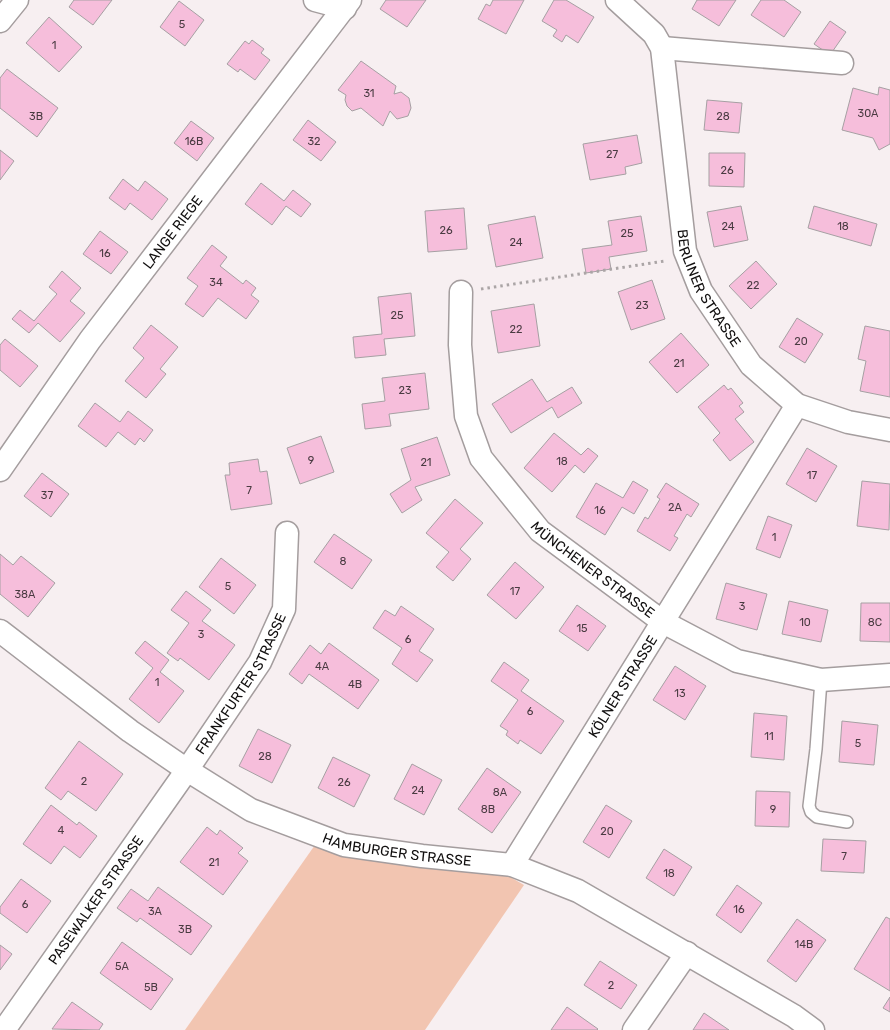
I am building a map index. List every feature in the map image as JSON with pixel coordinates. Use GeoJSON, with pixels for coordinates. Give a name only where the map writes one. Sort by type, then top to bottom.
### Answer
{"type":"FeatureCollection","features":[{"type":"Feature","properties":{"kind":"street"},"geometry":{"type":"LineString","coordinates":[[0,21],[17,0]]}},
{"type":"Feature","properties":{"kind":"street"},"geometry":{"type":"LineString","coordinates":[[316,0],[348,4]]}},
{"type":"Feature","properties":{"kind":"street","name":"BERLINER STRASSE"},"geometry":{"type":"LineString","coordinates":[[617,0],[654,34],[662,48],[685,251],[701,291],[751,365],[797,405],[848,422],[890,430]]}},
{"type":"Feature","properties":{"kind":"street","name":"LANGE RIEGE"},"geometry":{"type":"LineString","coordinates":[[0,470],[90,340],[348,4]]}},
{"type":"Feature","properties":{"kind":"street"},"geometry":{"type":"LineString","coordinates":[[662,48],[842,63]]}},
{"type":"Feature","properties":{"kind":"street","name":"MÜNCHENER STRASSE"},"geometry":{"type":"LineString","coordinates":[[461,292],[460,346],[466,416],[481,458],[540,530],[663,622],[737,662],[821,680],[890,675]]}},
{"type":"Feature","properties":{"kind":"street","name":"KÖLNER STRASSE"},"geometry":{"type":"LineString","coordinates":[[512,865],[797,405]]}},
{"type":"Feature","properties":{"kind":"street","name":"FRANKFURTER STRASSE"},"geometry":{"type":"LineString","coordinates":[[187,770],[260,662],[284,609],[287,533]]}},
{"type":"Feature","properties":{"kind":"street","name":"HAMBURGER STRASSE"},"geometry":{"type":"LineString","coordinates":[[0,631],[130,731],[251,810],[344,845],[422,856],[512,865],[578,891],[794,1016],[813,1030]]}},
{"type":"Feature","properties":{"kind":"street","name":"PASEWALKER STRASSE"},"geometry":{"type":"LineString","coordinates":[[4,1030],[187,770]]}},
{"type":"Feature","properties":{"kind":"street"},"geometry":{"type":"LineString","coordinates":[[634,1030],[686,953]]}},
{"type":"Feature","properties":{"kind":"lane"},"geometry":{"type":"LineString","coordinates":[[821,680],[811,812],[817,817],[847,822]]}},
{"type":"Feature","properties":{"kind":"path"},"geometry":{"type":"LineString","coordinates":[[461,292],[688,258]]}},
{"type":"Feature","properties":{"kind":"shaded area"},"geometry":{"type":"Polygon","coordinates":[[[322,835],[481,860],[524,885],[425,1030],[185,1030],[322,835]]]}},
{"type":"Feature","properties":{"kind":"building"},"geometry":{"type":"Polygon","coordinates":[[[74,0],[112,0],[93,25],[69,7],[74,0]]]}},
{"type":"Feature","properties":{"kind":"building"},"geometry":{"type":"Polygon","coordinates":[[[386,0],[426,0],[407,27],[380,9],[386,0]]]}},
{"type":"Feature","properties":{"kind":"building"},"geometry":{"type":"Polygon","coordinates":[[[493,0],[524,0],[506,34],[478,19],[486,4],[490,6],[493,0]]]}},
{"type":"Feature","properties":{"kind":"building"},"geometry":{"type":"Polygon","coordinates":[[[554,0],[566,0],[594,17],[578,43],[566,35],[562,42],[553,36],[557,30],[542,21],[554,0]]]}},
{"type":"Feature","properties":{"kind":"building"},"geometry":{"type":"Polygon","coordinates":[[[697,0],[736,0],[719,26],[692,9],[697,0]]]}},
{"type":"Feature","properties":{"kind":"building"},"geometry":{"type":"Polygon","coordinates":[[[761,0],[784,0],[801,12],[784,37],[751,15],[761,0]]]}},
{"type":"Feature","properties":{"kind":"building"},"geometry":{"type":"Polygon","coordinates":[[[179,1],[204,20],[185,46],[160,27],[179,1]]]}},
{"type":"Feature","properties":{"kind":"building"},"geometry":{"type":"Polygon","coordinates":[[[49,17],[82,47],[59,72],[26,43],[49,17]]]}},
{"type":"Feature","properties":{"kind":"building"},"geometry":{"type":"Polygon","coordinates":[[[830,21],[846,32],[830,55],[814,44],[830,21]]]}},
{"type":"Feature","properties":{"kind":"building"},"geometry":{"type":"Polygon","coordinates":[[[252,40],[264,49],[261,53],[270,60],[255,80],[240,69],[238,72],[227,64],[245,41],[249,44],[252,40]]]}},
{"type":"Feature","properties":{"kind":"building"},"geometry":{"type":"Polygon","coordinates":[[[361,61],[396,86],[394,94],[401,92],[409,98],[411,108],[408,116],[397,119],[390,111],[383,126],[361,108],[352,111],[347,106],[346,95],[338,90],[361,61]]]}},
{"type":"Feature","properties":{"kind":"building"},"geometry":{"type":"Polygon","coordinates":[[[7,69],[58,108],[37,137],[0,108],[0,78],[7,69]]]}},
{"type":"Feature","properties":{"kind":"building"},"geometry":{"type":"Polygon","coordinates":[[[879,87],[890,90],[890,144],[879,150],[873,138],[842,130],[853,88],[878,95],[879,87]]]}},
{"type":"Feature","properties":{"kind":"building"},"geometry":{"type":"Polygon","coordinates":[[[707,100],[742,103],[739,133],[704,130],[707,100]]]}},
{"type":"Feature","properties":{"kind":"building"},"geometry":{"type":"Polygon","coordinates":[[[308,120],[336,142],[321,161],[293,140],[308,120]]]}},
{"type":"Feature","properties":{"kind":"building"},"geometry":{"type":"Polygon","coordinates":[[[191,121],[214,138],[197,161],[174,143],[191,121]]]}},
{"type":"Feature","properties":{"kind":"building"},"geometry":{"type":"Polygon","coordinates":[[[637,135],[642,163],[625,167],[626,174],[590,180],[583,144],[637,135]]]}},
{"type":"Feature","properties":{"kind":"building"},"geometry":{"type":"Polygon","coordinates":[[[0,150],[14,161],[0,180],[0,150]]]}},
{"type":"Feature","properties":{"kind":"building"},"geometry":{"type":"Polygon","coordinates":[[[709,153],[745,153],[744,187],[709,186],[709,153]]]}},
{"type":"Feature","properties":{"kind":"building"},"geometry":{"type":"Polygon","coordinates":[[[123,179],[138,191],[145,181],[168,199],[152,220],[130,203],[125,210],[109,198],[123,179]]]}},
{"type":"Feature","properties":{"kind":"building"},"geometry":{"type":"Polygon","coordinates":[[[261,183],[284,201],[293,190],[311,204],[301,217],[286,206],[272,225],[245,204],[261,183]]]}},
{"type":"Feature","properties":{"kind":"building"},"geometry":{"type":"Polygon","coordinates":[[[741,206],[748,240],[714,247],[707,212],[741,206]]]}},
{"type":"Feature","properties":{"kind":"building"},"geometry":{"type":"Polygon","coordinates":[[[814,206],[877,224],[871,246],[808,228],[814,206]]]}},
{"type":"Feature","properties":{"kind":"building"},"geometry":{"type":"Polygon","coordinates":[[[464,208],[467,249],[428,252],[425,211],[464,208]]]}},
{"type":"Feature","properties":{"kind":"building"},"geometry":{"type":"Polygon","coordinates":[[[535,216],[543,258],[496,267],[488,225],[535,216]]]}},
{"type":"Feature","properties":{"kind":"building"},"geometry":{"type":"Polygon","coordinates":[[[641,216],[647,251],[609,257],[611,269],[586,273],[582,249],[612,245],[608,221],[641,216]]]}},
{"type":"Feature","properties":{"kind":"building"},"geometry":{"type":"Polygon","coordinates":[[[100,231],[128,252],[111,274],[83,254],[100,231]]]}},
{"type":"Feature","properties":{"kind":"building"},"geometry":{"type":"Polygon","coordinates":[[[212,245],[227,257],[220,266],[243,284],[246,280],[256,288],[251,295],[259,301],[246,319],[218,298],[203,317],[185,304],[198,286],[187,278],[212,245]]]}},
{"type":"Feature","properties":{"kind":"building"},"geometry":{"type":"Polygon","coordinates":[[[756,261],[777,284],[751,309],[729,286],[756,261]]]}},
{"type":"Feature","properties":{"kind":"building"},"geometry":{"type":"Polygon","coordinates":[[[62,271],[81,288],[70,301],[85,313],[60,342],[38,323],[29,333],[12,319],[20,310],[34,321],[57,294],[49,287],[62,271]]]}},
{"type":"Feature","properties":{"kind":"building"},"geometry":{"type":"Polygon","coordinates":[[[652,280],[665,319],[631,330],[618,292],[652,280]]]}},
{"type":"Feature","properties":{"kind":"building"},"geometry":{"type":"Polygon","coordinates":[[[411,293],[415,336],[384,339],[386,355],[355,358],[353,337],[382,334],[378,297],[411,293]]]}},
{"type":"Feature","properties":{"kind":"building"},"geometry":{"type":"Polygon","coordinates":[[[534,304],[540,346],[498,353],[491,311],[534,304]]]}},
{"type":"Feature","properties":{"kind":"building"},"geometry":{"type":"Polygon","coordinates":[[[797,318],[823,334],[805,363],[779,347],[797,318]]]}},
{"type":"Feature","properties":{"kind":"building"},"geometry":{"type":"Polygon","coordinates":[[[151,325],[178,347],[160,369],[166,374],[146,398],[125,381],[144,358],[133,348],[151,325]]]}},
{"type":"Feature","properties":{"kind":"building"},"geometry":{"type":"Polygon","coordinates":[[[865,326],[890,331],[890,397],[860,391],[866,361],[858,359],[865,326]]]}},
{"type":"Feature","properties":{"kind":"building"},"geometry":{"type":"Polygon","coordinates":[[[681,333],[709,365],[677,393],[649,362],[681,333]]]}},
{"type":"Feature","properties":{"kind":"building"},"geometry":{"type":"Polygon","coordinates":[[[5,339],[38,366],[20,387],[0,370],[0,345],[5,339]]]}},
{"type":"Feature","properties":{"kind":"building"},"geometry":{"type":"Polygon","coordinates":[[[425,373],[429,409],[389,414],[391,426],[365,429],[362,404],[385,401],[382,378],[425,373]]]}},
{"type":"Feature","properties":{"kind":"building"},"geometry":{"type":"Polygon","coordinates":[[[532,379],[547,402],[572,387],[582,403],[558,418],[552,407],[511,433],[492,404],[532,379]]]}},
{"type":"Feature","properties":{"kind":"building"},"geometry":{"type":"Polygon","coordinates":[[[724,385],[728,390],[731,388],[743,403],[739,406],[744,412],[735,419],[754,442],[730,461],[713,440],[720,433],[698,407],[724,385]]]}},
{"type":"Feature","properties":{"kind":"building"},"geometry":{"type":"Polygon","coordinates":[[[95,403],[120,422],[128,411],[153,430],[144,442],[140,438],[135,445],[118,432],[106,447],[78,426],[95,403]]]}},
{"type":"Feature","properties":{"kind":"building"},"geometry":{"type":"Polygon","coordinates":[[[554,433],[581,455],[588,448],[598,456],[584,473],[575,465],[552,492],[524,468],[554,433]]]}},
{"type":"Feature","properties":{"kind":"building"},"geometry":{"type":"Polygon","coordinates":[[[321,436],[334,472],[300,484],[287,448],[321,436]]]}},
{"type":"Feature","properties":{"kind":"building"},"geometry":{"type":"Polygon","coordinates":[[[437,437],[450,475],[415,487],[422,500],[402,513],[390,494],[411,480],[401,449],[437,437]]]}},
{"type":"Feature","properties":{"kind":"building"},"geometry":{"type":"Polygon","coordinates":[[[807,448],[837,466],[816,502],[786,484],[807,448]]]}},
{"type":"Feature","properties":{"kind":"building"},"geometry":{"type":"Polygon","coordinates":[[[258,459],[260,472],[267,471],[272,504],[231,510],[225,475],[230,475],[229,463],[258,459]]]}},
{"type":"Feature","properties":{"kind":"building"},"geometry":{"type":"Polygon","coordinates":[[[42,473],[69,494],[51,517],[24,496],[42,473]]]}},
{"type":"Feature","properties":{"kind":"building"},"geometry":{"type":"Polygon","coordinates":[[[633,481],[648,490],[634,514],[622,507],[605,535],[576,517],[596,483],[623,498],[633,481]]]}},
{"type":"Feature","properties":{"kind":"building"},"geometry":{"type":"Polygon","coordinates":[[[862,481],[890,484],[889,530],[857,526],[862,481]]]}},
{"type":"Feature","properties":{"kind":"building"},"geometry":{"type":"Polygon","coordinates":[[[666,483],[699,504],[691,517],[687,514],[674,536],[678,538],[670,551],[637,531],[645,517],[648,519],[660,499],[657,497],[666,483]]]}},
{"type":"Feature","properties":{"kind":"building"},"geometry":{"type":"Polygon","coordinates":[[[455,499],[483,523],[460,549],[471,559],[453,581],[436,567],[449,552],[426,533],[455,499]]]}},
{"type":"Feature","properties":{"kind":"building"},"geometry":{"type":"Polygon","coordinates":[[[768,516],[792,525],[780,558],[756,549],[768,516]]]}},
{"type":"Feature","properties":{"kind":"building"},"geometry":{"type":"Polygon","coordinates":[[[334,534],[372,560],[352,589],[314,562],[334,534]]]}},
{"type":"Feature","properties":{"kind":"building"},"geometry":{"type":"Polygon","coordinates":[[[0,554],[13,565],[21,556],[55,583],[28,617],[0,594],[0,554]]]}},
{"type":"Feature","properties":{"kind":"building"},"geometry":{"type":"Polygon","coordinates":[[[221,558],[256,585],[234,614],[199,587],[221,558]]]}},
{"type":"Feature","properties":{"kind":"building"},"geometry":{"type":"Polygon","coordinates":[[[515,562],[544,587],[516,619],[487,595],[515,562]]]}},
{"type":"Feature","properties":{"kind":"building"},"geometry":{"type":"Polygon","coordinates":[[[726,583],[767,594],[757,630],[716,619],[726,583]]]}},
{"type":"Feature","properties":{"kind":"building"},"geometry":{"type":"Polygon","coordinates":[[[186,591],[211,610],[202,621],[235,645],[209,680],[180,658],[178,661],[167,653],[189,623],[171,610],[186,591]]]}},
{"type":"Feature","properties":{"kind":"building"},"geometry":{"type":"Polygon","coordinates":[[[789,601],[828,610],[821,642],[782,634],[789,601]]]}},
{"type":"Feature","properties":{"kind":"building"},"geometry":{"type":"Polygon","coordinates":[[[861,603],[890,603],[890,642],[860,641],[861,603]]]}},
{"type":"Feature","properties":{"kind":"building"},"geometry":{"type":"Polygon","coordinates":[[[577,605],[606,626],[588,651],[559,631],[577,605]]]}},
{"type":"Feature","properties":{"kind":"building"},"geometry":{"type":"Polygon","coordinates":[[[401,606],[434,629],[419,651],[433,660],[417,682],[392,664],[402,648],[373,628],[385,610],[395,616],[401,606]]]}},
{"type":"Feature","properties":{"kind":"building"},"geometry":{"type":"Polygon","coordinates":[[[145,641],[169,660],[160,672],[184,691],[159,723],[129,699],[153,668],[135,653],[145,641]]]}},
{"type":"Feature","properties":{"kind":"building"},"geometry":{"type":"Polygon","coordinates":[[[329,643],[379,680],[358,709],[309,674],[302,684],[289,674],[310,645],[321,654],[329,643]]]}},
{"type":"Feature","properties":{"kind":"building"},"geometry":{"type":"Polygon","coordinates":[[[504,662],[529,680],[521,691],[564,721],[541,754],[520,740],[518,744],[506,735],[508,731],[500,726],[518,700],[491,681],[504,662]]]}},
{"type":"Feature","properties":{"kind":"building"},"geometry":{"type":"Polygon","coordinates":[[[675,666],[706,686],[685,720],[653,700],[675,666]]]}},
{"type":"Feature","properties":{"kind":"building"},"geometry":{"type":"Polygon","coordinates":[[[754,713],[787,716],[784,760],[751,757],[754,713]]]}},
{"type":"Feature","properties":{"kind":"building"},"geometry":{"type":"Polygon","coordinates":[[[842,721],[878,725],[874,765],[839,762],[842,721]]]}},
{"type":"Feature","properties":{"kind":"building"},"geometry":{"type":"Polygon","coordinates":[[[258,729],[291,745],[272,783],[239,766],[258,729]]]}},
{"type":"Feature","properties":{"kind":"building"},"geometry":{"type":"Polygon","coordinates":[[[79,741],[123,774],[96,811],[68,791],[61,800],[45,788],[79,741]]]}},
{"type":"Feature","properties":{"kind":"building"},"geometry":{"type":"Polygon","coordinates":[[[333,757],[370,775],[354,807],[318,788],[333,757]]]}},
{"type":"Feature","properties":{"kind":"building"},"geometry":{"type":"Polygon","coordinates":[[[412,764],[442,780],[424,815],[394,799],[412,764]]]}},
{"type":"Feature","properties":{"kind":"building"},"geometry":{"type":"Polygon","coordinates":[[[487,768],[521,792],[492,833],[458,809],[487,768]]]}},
{"type":"Feature","properties":{"kind":"building"},"geometry":{"type":"Polygon","coordinates":[[[756,791],[790,792],[789,827],[755,826],[756,791]]]}},
{"type":"Feature","properties":{"kind":"building"},"geometry":{"type":"Polygon","coordinates":[[[51,805],[77,825],[79,822],[97,836],[80,858],[64,846],[51,864],[23,844],[51,805]]]}},
{"type":"Feature","properties":{"kind":"building"},"geometry":{"type":"Polygon","coordinates":[[[606,805],[632,821],[609,858],[583,842],[606,805]]]}},
{"type":"Feature","properties":{"kind":"building"},"geometry":{"type":"Polygon","coordinates":[[[207,827],[217,835],[220,830],[243,848],[238,853],[248,861],[223,895],[180,862],[207,827]]]}},
{"type":"Feature","properties":{"kind":"building"},"geometry":{"type":"Polygon","coordinates":[[[823,839],[866,841],[864,873],[821,871],[823,839]]]}},
{"type":"Feature","properties":{"kind":"building"},"geometry":{"type":"Polygon","coordinates":[[[664,849],[692,867],[674,896],[646,878],[664,849]]]}},
{"type":"Feature","properties":{"kind":"building"},"geometry":{"type":"Polygon","coordinates":[[[21,879],[51,901],[27,933],[0,913],[0,907],[21,879]]]}},
{"type":"Feature","properties":{"kind":"building"},"geometry":{"type":"Polygon","coordinates":[[[737,885],[762,903],[741,933],[716,915],[737,885]]]}},
{"type":"Feature","properties":{"kind":"building"},"geometry":{"type":"Polygon","coordinates":[[[158,887],[212,926],[191,955],[140,918],[137,922],[117,908],[131,889],[148,901],[158,887]]]}},
{"type":"Feature","properties":{"kind":"building"},"geometry":{"type":"Polygon","coordinates":[[[886,917],[890,919],[890,991],[854,969],[886,917]]]}},
{"type":"Feature","properties":{"kind":"building"},"geometry":{"type":"Polygon","coordinates":[[[797,919],[826,940],[796,982],[767,961],[797,919]]]}},
{"type":"Feature","properties":{"kind":"building"},"geometry":{"type":"Polygon","coordinates":[[[122,942],[173,979],[151,1010],[100,973],[122,942]]]}},
{"type":"Feature","properties":{"kind":"building"},"geometry":{"type":"Polygon","coordinates":[[[0,945],[12,954],[0,970],[0,945]]]}},
{"type":"Feature","properties":{"kind":"building"},"geometry":{"type":"Polygon","coordinates":[[[600,961],[637,985],[621,1009],[584,985],[600,961]]]}},
{"type":"Feature","properties":{"kind":"building"},"geometry":{"type":"Polygon","coordinates":[[[890,997],[890,1012],[883,1008],[890,997]]]}},
{"type":"Feature","properties":{"kind":"building"},"geometry":{"type":"Polygon","coordinates":[[[72,1002],[103,1024],[99,1030],[52,1029],[72,1002]]]}},
{"type":"Feature","properties":{"kind":"building"},"geometry":{"type":"Polygon","coordinates":[[[567,1007],[598,1029],[551,1030],[567,1007]]]}},
{"type":"Feature","properties":{"kind":"building"},"geometry":{"type":"Polygon","coordinates":[[[704,1013],[729,1030],[693,1030],[704,1013]]]}}]}
